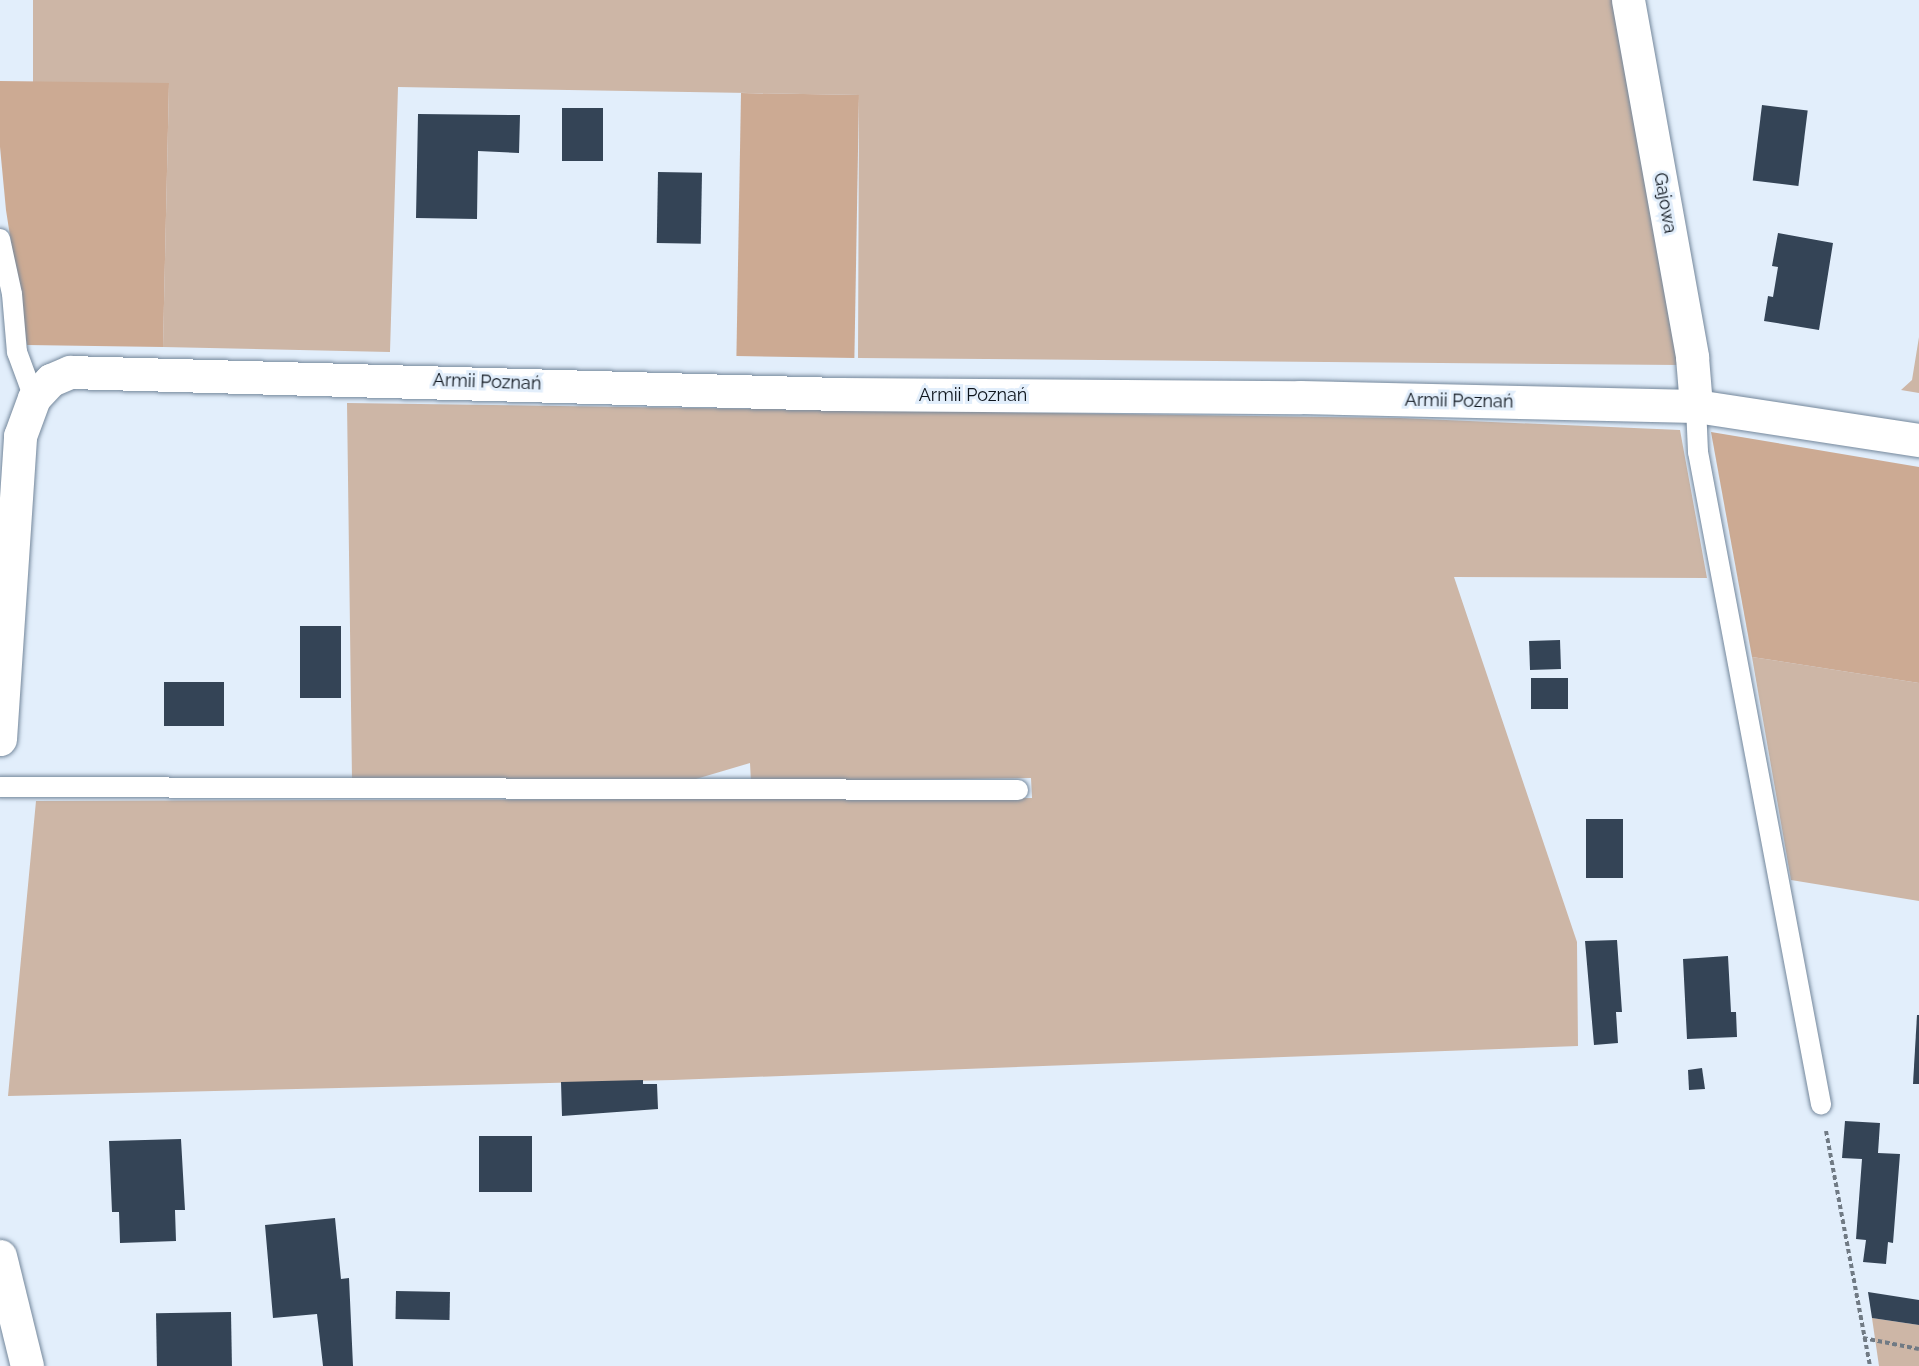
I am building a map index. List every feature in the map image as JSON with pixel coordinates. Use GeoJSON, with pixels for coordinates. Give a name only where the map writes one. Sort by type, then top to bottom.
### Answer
{"type":"FeatureCollection","features":[{"type":"Feature","properties":{"kind":"street","name":"Gajowa"},"geometry":{"type":"LineString","coordinates":[[1628,0],[1692,357],[1696,406]]}},
{"type":"Feature","properties":{"kind":"street","name":"Armii Poznań"},"geometry":{"type":"LineString","coordinates":[[34,398],[51,380],[70,372],[97,370],[840,394],[1300,397],[1696,406],[1919,440]]}},
{"type":"Feature","properties":{"kind":"street"},"geometry":{"type":"LineString","coordinates":[[0,739],[15,474],[20,436],[34,398]]}},
{"type":"Feature","properties":{"kind":"street"},"geometry":{"type":"LineString","coordinates":[[0,1256],[27,1366]]}},
{"type":"Feature","properties":{"kind":"lane"},"geometry":{"type":"LineString","coordinates":[[0,239],[12,294],[9,351],[34,398]]}},
{"type":"Feature","properties":{"kind":"lane"},"geometry":{"type":"LineString","coordinates":[[1696,406],[1698,452],[1821,1104]]}},
{"type":"Feature","properties":{"kind":"lane"},"geometry":{"type":"LineString","coordinates":[[0,788],[1018,790]]}},
{"type":"Feature","properties":{"kind":"path"},"geometry":{"type":"LineString","coordinates":[[1821,1104],[1870,1366]]}},
{"type":"Feature","properties":{"kind":"path"},"geometry":{"type":"LineString","coordinates":[[1863,1338],[1919,1348]]}},
{"type":"Feature","properties":{"kind":"shaded area"},"geometry":{"type":"Polygon","coordinates":[[[33,0],[1616,0],[1680,365],[858,358],[859,95],[398,87],[390,352],[163,347],[169,84],[33,82],[33,0]]]}},
{"type":"Feature","properties":{"kind":"shaded area"},"geometry":{"type":"Polygon","coordinates":[[[0,81],[169,83],[163,347],[27,345],[6,210],[0,147],[0,81]]]}},
{"type":"Feature","properties":{"kind":"shaded area"},"geometry":{"type":"Polygon","coordinates":[[[741,93],[859,95],[854,358],[736,356],[741,93]]]}},
{"type":"Feature","properties":{"kind":"shaded area"},"geometry":{"type":"Polygon","coordinates":[[[1919,337],[1919,393],[1901,390],[1912,380],[1919,337]]]}},
{"type":"Feature","properties":{"kind":"shaded area"},"geometry":{"type":"Polygon","coordinates":[[[347,403],[1400,418],[1680,430],[1707,578],[1454,577],[1577,942],[1578,1046],[673,1080],[8,1096],[36,801],[1032,798],[1031,778],[751,782],[750,763],[696,779],[352,780],[347,403]]]}},
{"type":"Feature","properties":{"kind":"shaded area"},"geometry":{"type":"Polygon","coordinates":[[[1711,432],[1919,467],[1919,683],[1752,657],[1711,432]]]}},
{"type":"Feature","properties":{"kind":"shaded area"},"geometry":{"type":"Polygon","coordinates":[[[1752,657],[1919,683],[1919,901],[1791,880],[1752,657]]]}},
{"type":"Feature","properties":{"kind":"shaded area"},"geometry":{"type":"Polygon","coordinates":[[[1872,1318],[1919,1325],[1919,1366],[1879,1366],[1872,1318]]]}},
{"type":"Feature","properties":{"kind":"building"},"geometry":{"type":"Polygon","coordinates":[[[1762,105],[1808,111],[1798,186],[1753,180],[1762,105]]]}},
{"type":"Feature","properties":{"kind":"building"},"geometry":{"type":"Polygon","coordinates":[[[562,108],[603,108],[603,161],[562,161],[562,108]]]}},
{"type":"Feature","properties":{"kind":"building"},"geometry":{"type":"Polygon","coordinates":[[[418,114],[520,115],[519,153],[478,151],[477,219],[416,218],[418,114]]]}},
{"type":"Feature","properties":{"kind":"building"},"geometry":{"type":"Polygon","coordinates":[[[658,172],[702,173],[701,244],[657,243],[658,172]]]}},
{"type":"Feature","properties":{"kind":"building"},"geometry":{"type":"Polygon","coordinates":[[[1778,233],[1833,243],[1819,330],[1764,321],[1768,296],[1773,297],[1778,267],[1772,266],[1778,233]]]}},
{"type":"Feature","properties":{"kind":"building"},"geometry":{"type":"Polygon","coordinates":[[[300,626],[341,626],[341,698],[300,698],[300,626]]]}},
{"type":"Feature","properties":{"kind":"building"},"geometry":{"type":"Polygon","coordinates":[[[1560,640],[1561,669],[1530,670],[1529,641],[1560,640]]]}},
{"type":"Feature","properties":{"kind":"building"},"geometry":{"type":"Polygon","coordinates":[[[1531,678],[1568,678],[1568,709],[1531,709],[1531,678]]]}},
{"type":"Feature","properties":{"kind":"building"},"geometry":{"type":"Polygon","coordinates":[[[164,682],[224,682],[224,726],[164,726],[164,682]]]}},
{"type":"Feature","properties":{"kind":"building"},"geometry":{"type":"Polygon","coordinates":[[[1586,819],[1623,819],[1623,878],[1586,878],[1586,819]]]}},
{"type":"Feature","properties":{"kind":"building"},"geometry":{"type":"Polygon","coordinates":[[[1617,940],[1622,1012],[1616,1012],[1618,1043],[1594,1045],[1585,941],[1617,940]]]}},
{"type":"Feature","properties":{"kind":"building"},"geometry":{"type":"Polygon","coordinates":[[[1728,956],[1731,1012],[1736,1012],[1737,1037],[1687,1039],[1683,959],[1728,956]]]}},
{"type":"Feature","properties":{"kind":"building"},"geometry":{"type":"Polygon","coordinates":[[[1917,1015],[1919,1015],[1919,1084],[1913,1084],[1917,1015]]]}},
{"type":"Feature","properties":{"kind":"building"},"geometry":{"type":"Polygon","coordinates":[[[1702,1068],[1705,1089],[1689,1090],[1688,1070],[1702,1068]]]}},
{"type":"Feature","properties":{"kind":"building"},"geometry":{"type":"Polygon","coordinates":[[[643,1080],[643,1084],[657,1084],[658,1109],[562,1116],[561,1082],[643,1080]]]}},
{"type":"Feature","properties":{"kind":"building"},"geometry":{"type":"Polygon","coordinates":[[[1845,1121],[1880,1123],[1878,1153],[1900,1154],[1893,1243],[1888,1242],[1886,1264],[1863,1262],[1866,1240],[1856,1239],[1862,1159],[1842,1158],[1845,1121]]]}},
{"type":"Feature","properties":{"kind":"building"},"geometry":{"type":"Polygon","coordinates":[[[479,1136],[532,1136],[532,1192],[479,1192],[479,1136]]]}},
{"type":"Feature","properties":{"kind":"building"},"geometry":{"type":"Polygon","coordinates":[[[181,1139],[185,1210],[175,1210],[176,1241],[120,1243],[119,1212],[112,1212],[109,1141],[181,1139]]]}},
{"type":"Feature","properties":{"kind":"building"},"geometry":{"type":"Polygon","coordinates":[[[335,1218],[341,1279],[349,1278],[353,1366],[323,1366],[317,1314],[273,1318],[265,1225],[335,1218]]]}},
{"type":"Feature","properties":{"kind":"building"},"geometry":{"type":"Polygon","coordinates":[[[396,1291],[450,1292],[450,1320],[396,1319],[396,1291]]]}},
{"type":"Feature","properties":{"kind":"building"},"geometry":{"type":"Polygon","coordinates":[[[1868,1292],[1919,1300],[1919,1325],[1872,1318],[1868,1292]]]}},
{"type":"Feature","properties":{"kind":"building"},"geometry":{"type":"Polygon","coordinates":[[[231,1312],[232,1366],[157,1366],[156,1313],[231,1312]]]}}]}
